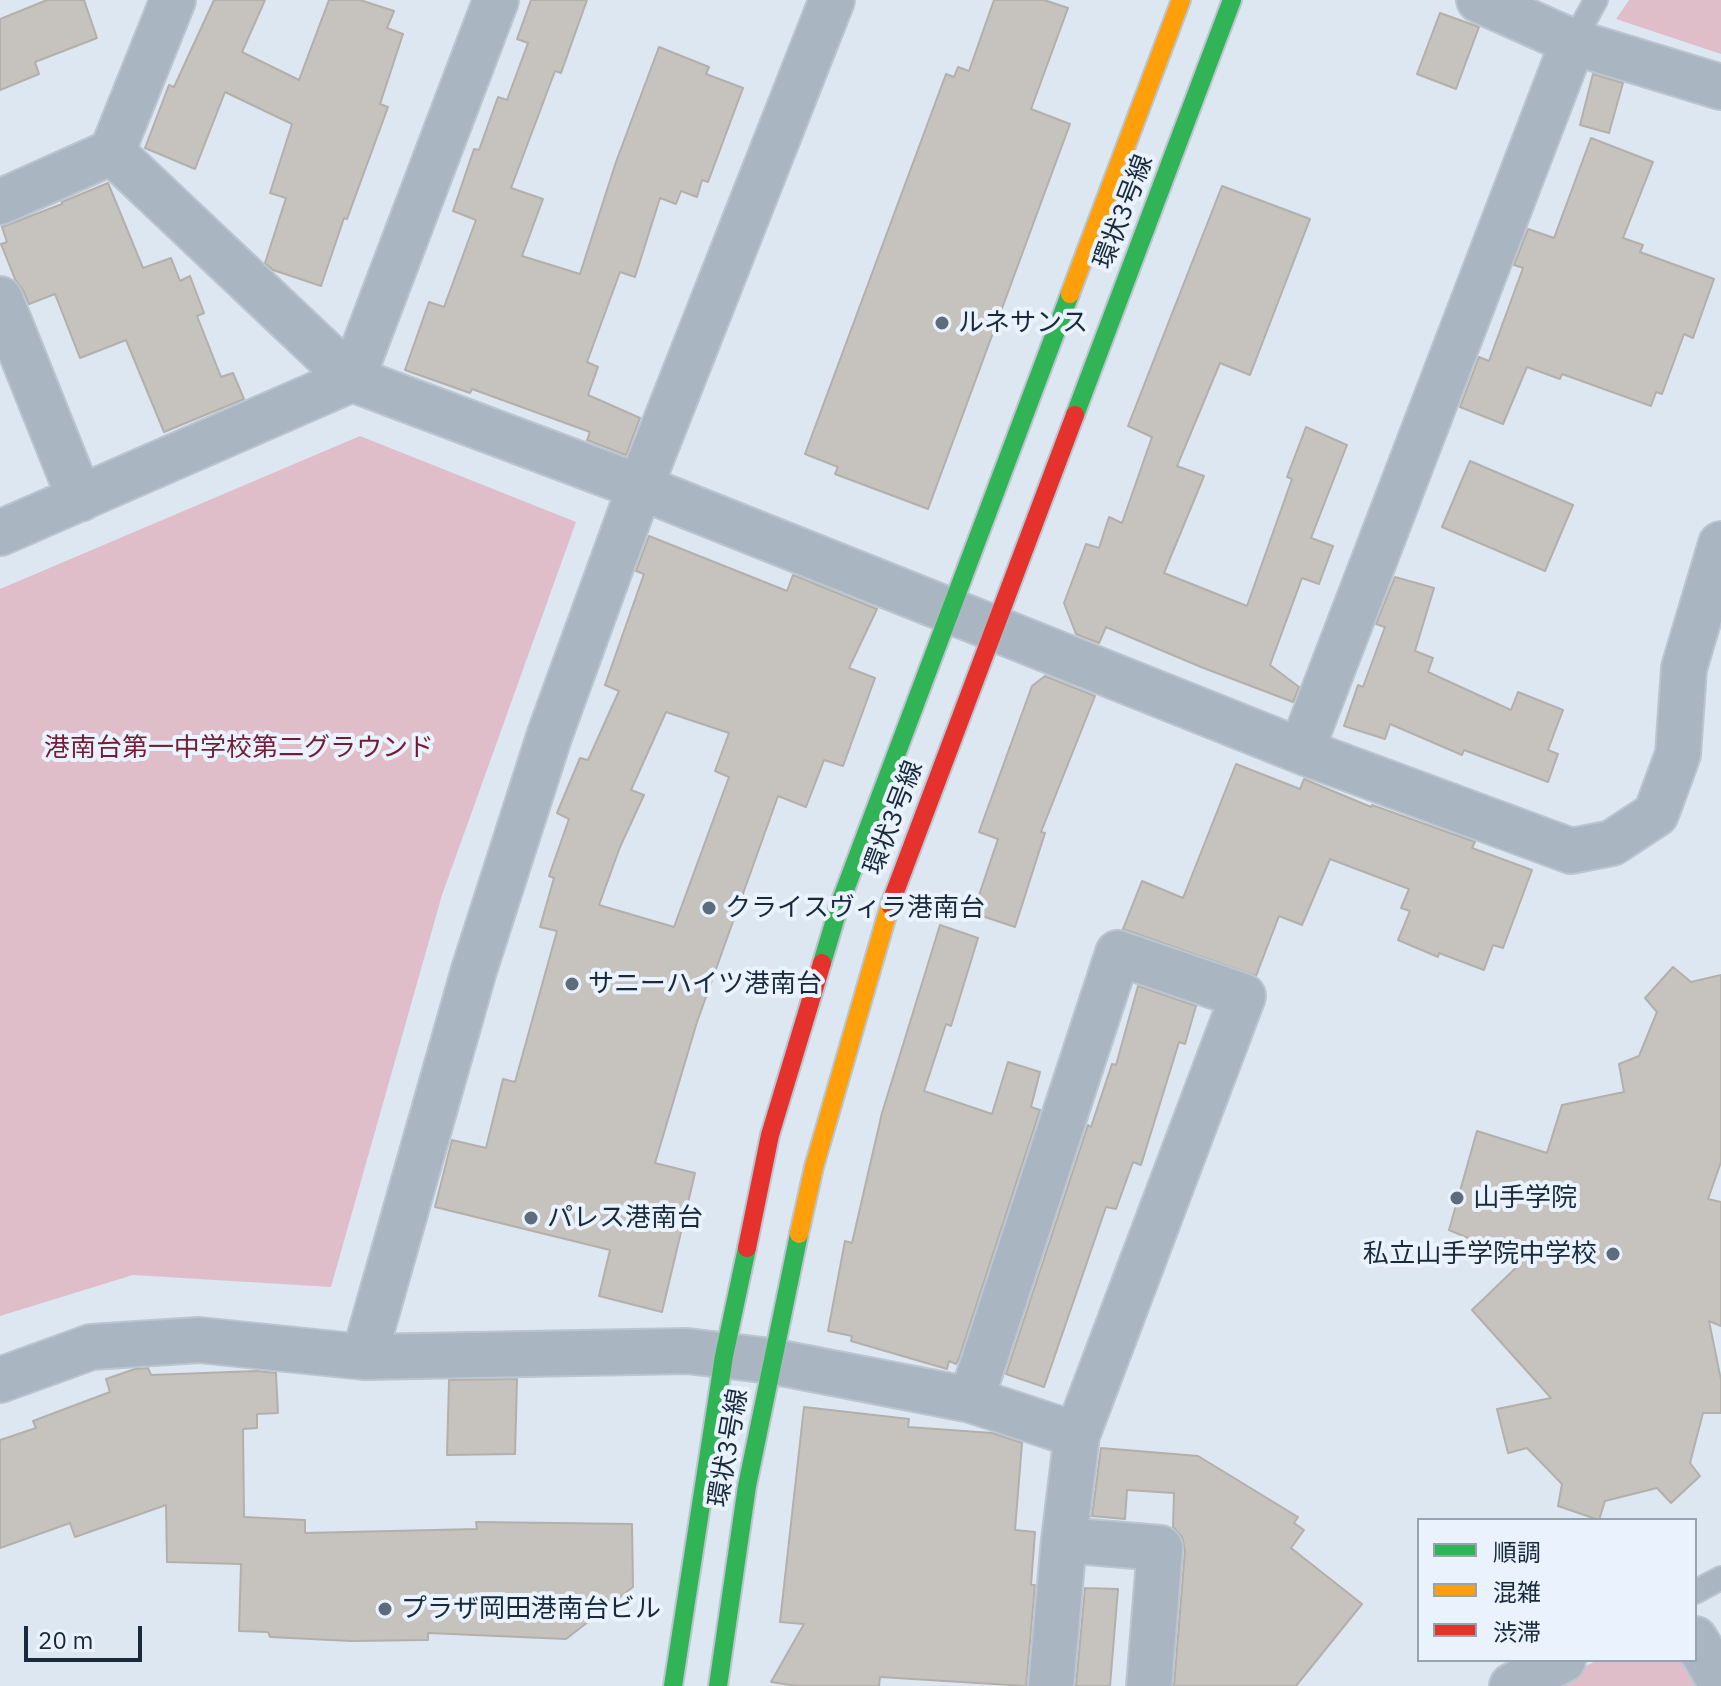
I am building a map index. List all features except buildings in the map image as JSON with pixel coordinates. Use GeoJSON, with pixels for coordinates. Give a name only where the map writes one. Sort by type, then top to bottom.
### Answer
{"type":"FeatureCollection","features":[{"type":"Feature","properties":{"kind":"street"},"geometry":{"type":"LineString","coordinates":[[0,202],[112,152],[173,0]]}},
{"type":"Feature","properties":{"kind":"street"},"geometry":{"type":"LineString","coordinates":[[0,533],[352,379],[496,0]]}},
{"type":"Feature","properties":{"kind":"street"},"geometry":{"type":"LineString","coordinates":[[364,1357],[479,956],[550,734],[640,487],[832,0]]}},
{"type":"Feature","properties":{"kind":"street","name":"環状3号線"},"geometry":{"type":"LineString","coordinates":[[673,1686],[724,1356],[770,1135],[840,903],[1181,0]]}},
{"type":"Feature","properties":{"kind":"street","name":"環状3号線"},"geometry":{"type":"LineString","coordinates":[[718,1686],[745,1501],[771,1361],[814,1167],[893,894],[1232,0]]}},
{"type":"Feature","properties":{"kind":"street"},"geometry":{"type":"LineString","coordinates":[[1479,0],[1573,42],[1721,87]]}},
{"type":"Feature","properties":{"kind":"street"},"geometry":{"type":"LineString","coordinates":[[1301,751],[1573,42]]}},
{"type":"Feature","properties":{"kind":"street"},"geometry":{"type":"LineString","coordinates":[[112,152],[352,379],[640,487],[1301,751],[1571,851],[1612,843],[1656,814],[1678,754],[1684,668],[1721,544]]}},
{"type":"Feature","properties":{"kind":"street"},"geometry":{"type":"LineString","coordinates":[[0,299],[80,499]]}},
{"type":"Feature","properties":{"kind":"street"},"geometry":{"type":"LineString","coordinates":[[971,1400],[1118,953],[1243,996],[1077,1435],[1051,1686]]}},
{"type":"Feature","properties":{"kind":"street"},"geometry":{"type":"LineString","coordinates":[[0,1380],[91,1347],[199,1340],[364,1357],[687,1351],[771,1361],[971,1400],[1077,1435]]}},
{"type":"Feature","properties":{"kind":"street"},"geometry":{"type":"LineString","coordinates":[[1064,1540],[1160,1548],[1149,1686]]}},
{"type":"Feature","properties":{"kind":"street"},"geometry":{"type":"LineString","coordinates":[[1697,1642],[1721,1683]]}},
{"type":"Feature","properties":{"kind":"lane"},"geometry":{"type":"LineString","coordinates":[[1573,42],[1596,0]]}},
{"type":"Feature","properties":{"kind":"lane"},"geometry":{"type":"LineString","coordinates":[[1697,1591],[1721,1578]]}},
{"type":"Feature","properties":{"kind":"green space"},"geometry":{"type":"Polygon","coordinates":[[[1629,0],[1721,0],[1721,54],[1616,19],[1629,0]]]}},
{"type":"Feature","properties":{"kind":"green space","name":"港南台第一中学校第二グラウンド"},"geometry":{"type":"Polygon","coordinates":[[[360,436],[576,522],[442,895],[331,1287],[133,1275],[0,1316],[0,589],[360,436]]]}},
{"type":"Feature","properties":{"kind":"green space"},"geometry":{"type":"Polygon","coordinates":[[[1594,1662],[1691,1662],[1704,1686],[1545,1686],[1594,1662]]]}},
{"type":"Feature","properties":{"kind":"traffic: fast"},"geometry":{"type":"LineString","coordinates":[[1075,415],[1232,0]]}},
{"type":"Feature","properties":{"kind":"traffic: fast"},"geometry":{"type":"LineString","coordinates":[[822,963],[840,903],[1070,294]]}},
{"type":"Feature","properties":{"kind":"traffic: fast"},"geometry":{"type":"LineString","coordinates":[[718,1686],[747,1486],[799,1234]]}},
{"type":"Feature","properties":{"kind":"traffic: fast"},"geometry":{"type":"LineString","coordinates":[[673,1686],[724,1356],[747,1248]]}},
{"type":"Feature","properties":{"kind":"traffic: slow"},"geometry":{"type":"LineString","coordinates":[[1070,294],[1181,0]]}},
{"type":"Feature","properties":{"kind":"traffic: slow"},"geometry":{"type":"LineString","coordinates":[[799,1234],[814,1167],[890,905]]}},
{"type":"Feature","properties":{"kind":"traffic: jam"},"geometry":{"type":"LineString","coordinates":[[890,905],[1075,415]]}},
{"type":"Feature","properties":{"kind":"traffic: jam"},"geometry":{"type":"LineString","coordinates":[[747,1248],[770,1135],[822,963]]}},
{"type":"Feature","properties":{"kind":"place","name":"ルネサンス"},"geometry":{"type":"Point","coordinates":[942,323]}},
{"type":"Feature","properties":{"kind":"place","name":"クライスヴィラ港南台"},"geometry":{"type":"Point","coordinates":[709,908]}},
{"type":"Feature","properties":{"kind":"place","name":"サニーハイツ港南台"},"geometry":{"type":"Point","coordinates":[572,984]}},
{"type":"Feature","properties":{"kind":"place","name":"山手学院"},"geometry":{"type":"Point","coordinates":[1457,1198]}},
{"type":"Feature","properties":{"kind":"place","name":"パレス港南台"},"geometry":{"type":"Point","coordinates":[531,1218]}},
{"type":"Feature","properties":{"kind":"place","name":"私立山手学院中学校"},"geometry":{"type":"Point","coordinates":[1613,1254]}},
{"type":"Feature","properties":{"kind":"place","name":"プラザ岡田港南台ビル"},"geometry":{"type":"Point","coordinates":[385,1609]}}]}
